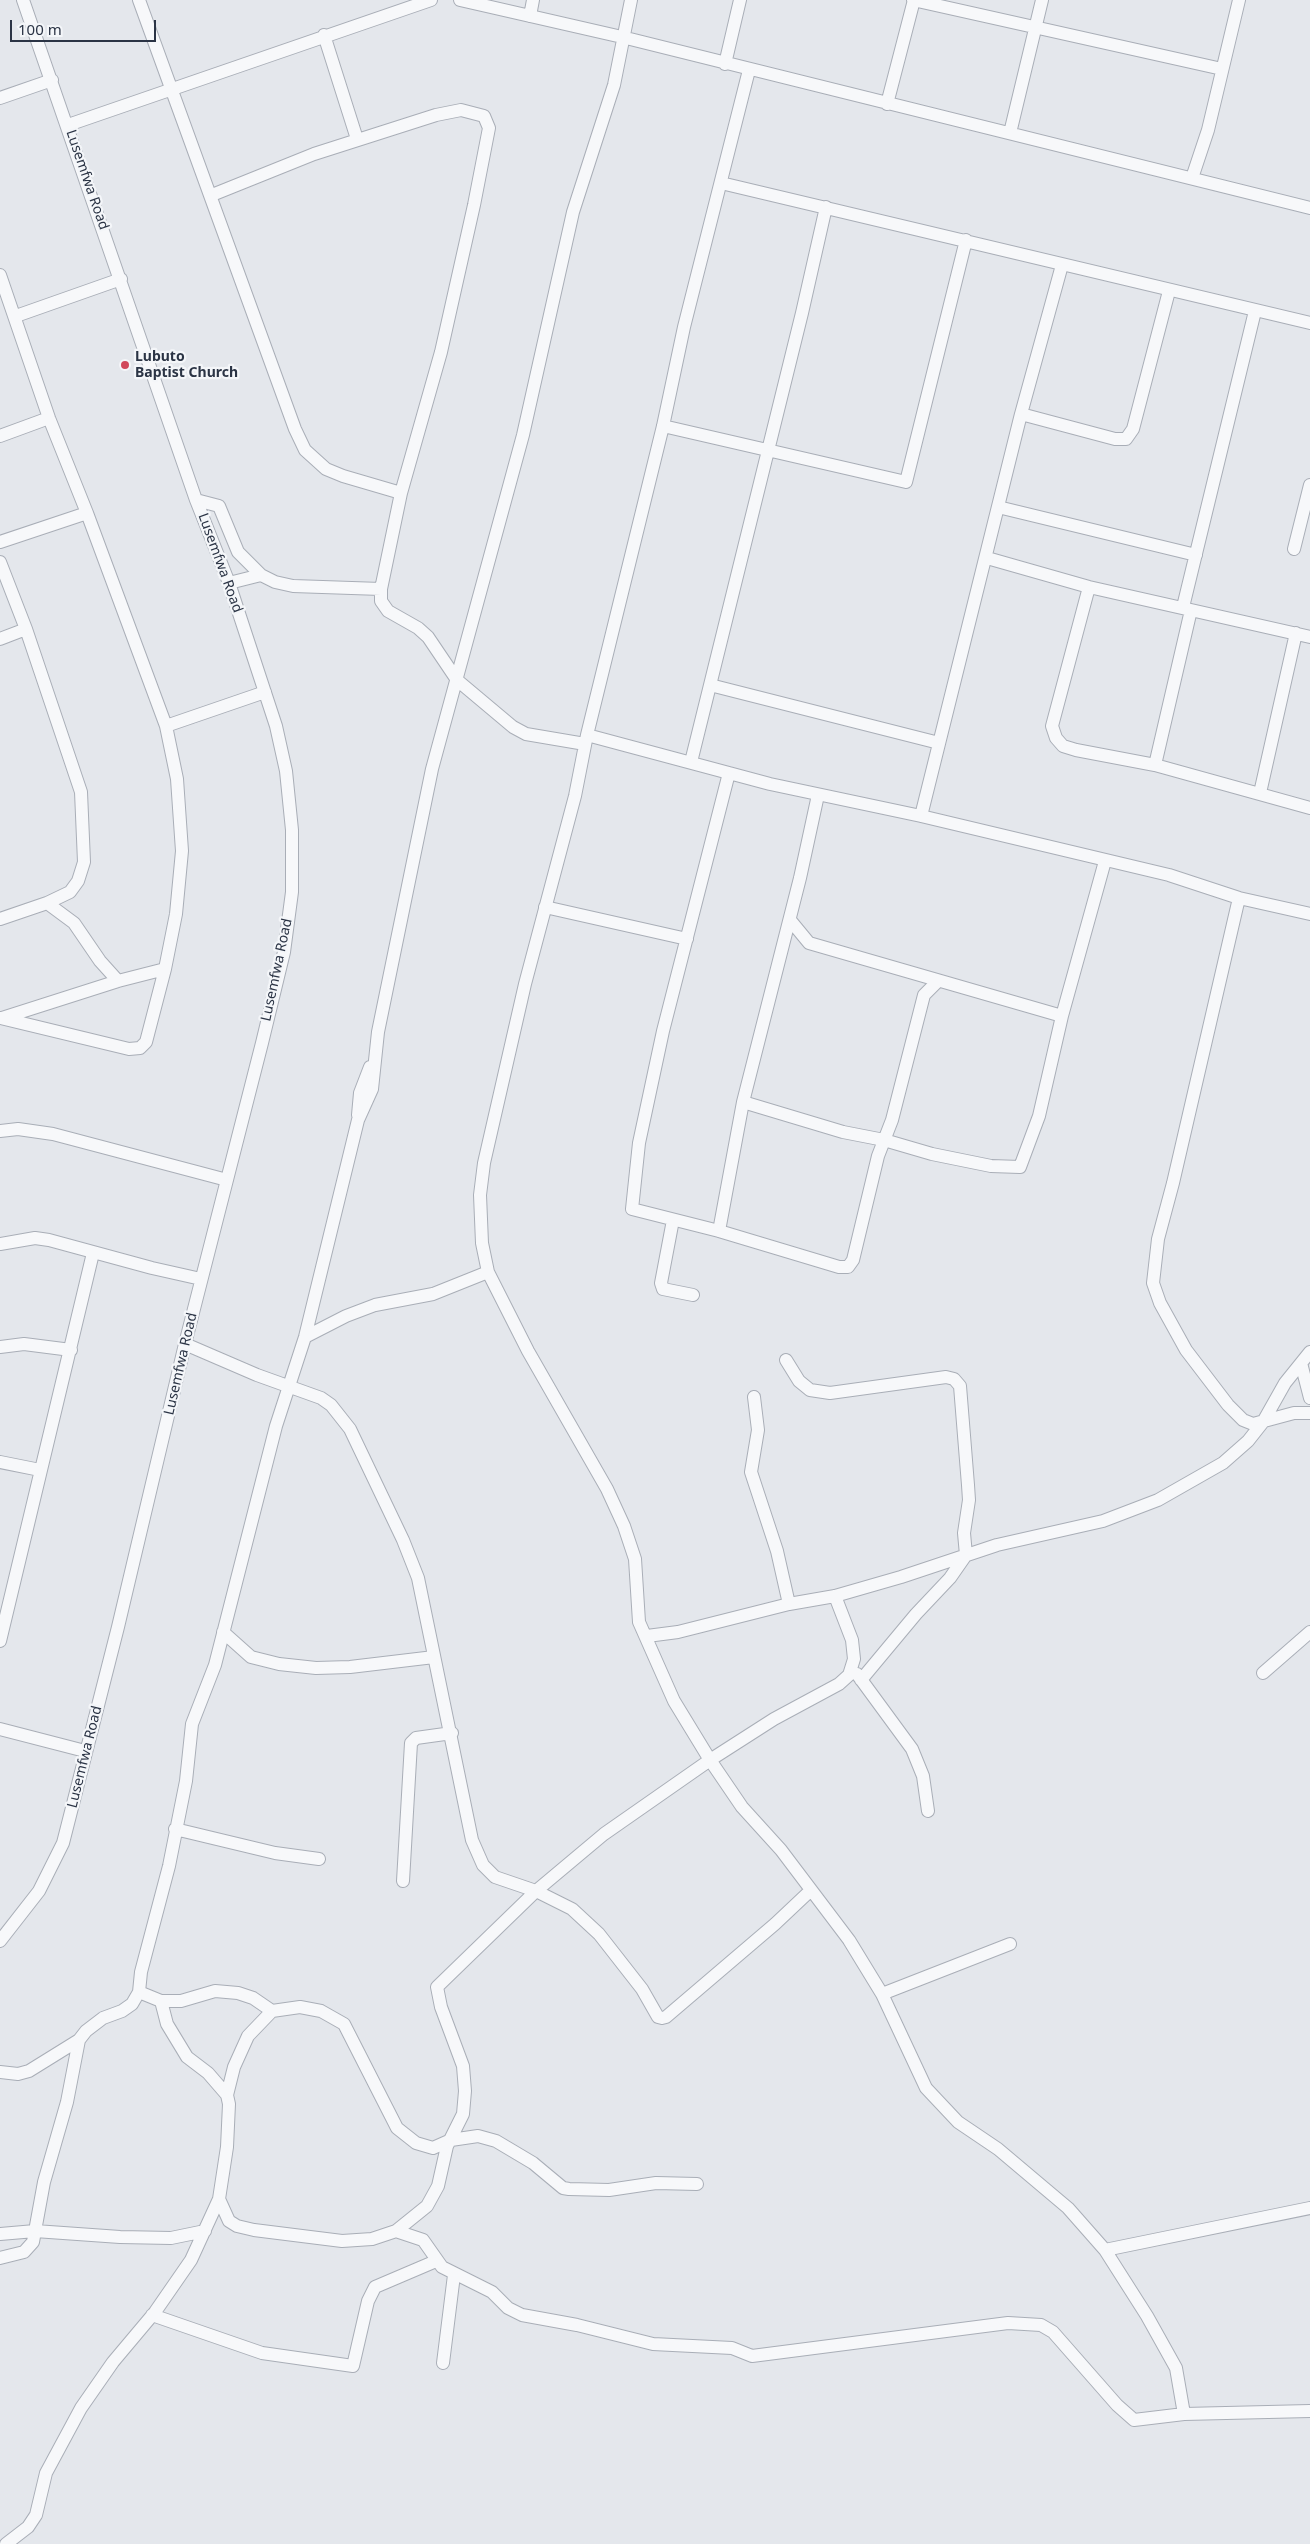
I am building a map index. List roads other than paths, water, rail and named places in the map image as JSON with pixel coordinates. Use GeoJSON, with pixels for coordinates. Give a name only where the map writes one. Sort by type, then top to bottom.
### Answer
{"type":"FeatureCollection","features":[{"type":"Feature","properties":{"kind":"street","name":"Lusemfwa Road"},"geometry":{"type":"LineString","coordinates":[[0,1941],[40,1891],[63,1843],[120,1618],[201,1279],[284,952],[292,892],[292,830],[286,771],[276,726],[229,582],[196,500],[121,278],[23,0]]}},
{"type":"Feature","properties":{"kind":"street"},"geometry":{"type":"LineString","coordinates":[[139,0],[171,90],[212,195],[295,428],[305,450],[326,469],[342,476],[400,493]]}},
{"type":"Feature","properties":{"kind":"street"},"geometry":{"type":"LineString","coordinates":[[68,125],[324,35],[431,0]]}},
{"type":"Feature","properties":{"kind":"street"},"geometry":{"type":"LineString","coordinates":[[460,0],[622,38],[1310,208]]}},
{"type":"Feature","properties":{"kind":"street"},"geometry":{"type":"LineString","coordinates":[[530,16],[533,0]]}},
{"type":"Feature","properties":{"kind":"street"},"geometry":{"type":"LineString","coordinates":[[0,2072],[18,2074],[29,2071],[79,2040],[86,2031],[103,2018],[122,2011],[132,2004],[139,1992],[143,1963],[169,1866],[186,1780],[192,1724],[215,1665],[234,1598],[248,1532],[276,1426],[305,1337],[358,1120],[372,1089],[374,1058],[432,769],[458,680],[478,594],[523,435],[573,212],[614,86],[631,0]]}},
{"type":"Feature","properties":{"kind":"street"},"geometry":{"type":"LineString","coordinates":[[725,64],[740,0]]}},
{"type":"Feature","properties":{"kind":"street"},"geometry":{"type":"LineString","coordinates":[[887,104],[914,0],[1036,29],[1222,69]]}},
{"type":"Feature","properties":{"kind":"street"},"geometry":{"type":"LineString","coordinates":[[1010,133],[1042,0]]}},
{"type":"Feature","properties":{"kind":"street"},"geometry":{"type":"LineString","coordinates":[[1192,178],[1208,130],[1239,0]]}},
{"type":"Feature","properties":{"kind":"street"},"geometry":{"type":"LineString","coordinates":[[324,35],[357,139]]}},
{"type":"Feature","properties":{"kind":"street"},"geometry":{"type":"LineString","coordinates":[[749,70],[684,326],[663,426],[586,740],[575,796],[520,1003],[483,1171],[480,1195],[482,1243],[488,1272],[528,1351],[607,1489],[624,1526],[635,1559],[639,1622],[647,1636],[674,1701],[710,1760],[742,1807],[781,1850],[810,1891],[849,1940],[882,1994],[926,2088],[958,2122],[998,2149],[1068,2208],[1106,2250],[1148,2316],[1176,2368],[1184,2414]]}},
{"type":"Feature","properties":{"kind":"street"},"geometry":{"type":"LineString","coordinates":[[0,98],[52,80]]}},
{"type":"Feature","properties":{"kind":"street"},"geometry":{"type":"LineString","coordinates":[[212,195],[296,160],[357,139],[461,110],[484,116],[489,128],[441,352],[400,493],[381,589],[382,601],[388,611],[418,628],[428,637],[458,680],[514,727],[526,734],[586,740],[692,762],[818,795],[921,816],[1105,862],[1169,875],[1239,898],[1310,914]]}},
{"type":"Feature","properties":{"kind":"street"},"geometry":{"type":"LineString","coordinates":[[721,183],[966,240],[1062,266],[1310,323]]}},
{"type":"Feature","properties":{"kind":"street"},"geometry":{"type":"LineString","coordinates":[[692,762],[826,207]]}},
{"type":"Feature","properties":{"kind":"street"},"geometry":{"type":"LineString","coordinates":[[663,426],[906,482],[966,240]]}},
{"type":"Feature","properties":{"kind":"street"},"geometry":{"type":"LineString","coordinates":[[921,816],[1021,414],[1062,266]]}},
{"type":"Feature","properties":{"kind":"street"},"geometry":{"type":"LineString","coordinates":[[0,275],[16,316],[49,418],[87,513],[166,726],[177,779],[182,851],[176,914],[165,969],[149,1034],[146,1042],[140,1048],[129,1048],[0,1018]]}},
{"type":"Feature","properties":{"kind":"street"},"geometry":{"type":"LineString","coordinates":[[16,316],[121,278]]}},
{"type":"Feature","properties":{"kind":"street"},"geometry":{"type":"LineString","coordinates":[[1021,414],[1115,440],[1126,439],[1134,429],[1169,291]]}},
{"type":"Feature","properties":{"kind":"street"},"geometry":{"type":"LineString","coordinates":[[1155,765],[1196,555],[1255,311]]}},
{"type":"Feature","properties":{"kind":"street"},"geometry":{"type":"LineString","coordinates":[[0,436],[49,418]]}},
{"type":"Feature","properties":{"kind":"street"},"geometry":{"type":"LineString","coordinates":[[1294,549],[1310,483]]}},
{"type":"Feature","properties":{"kind":"street"},"geometry":{"type":"LineString","coordinates":[[196,500],[219,506],[238,552],[261,575],[275,582],[294,586],[381,589]]}},
{"type":"Feature","properties":{"kind":"street"},"geometry":{"type":"LineString","coordinates":[[998,507],[1196,555]]}},
{"type":"Feature","properties":{"kind":"street"},"geometry":{"type":"LineString","coordinates":[[0,542],[87,513]]}},
{"type":"Feature","properties":{"kind":"street"},"geometry":{"type":"LineString","coordinates":[[986,558],[1089,587],[1310,637]]}},
{"type":"Feature","properties":{"kind":"street"},"geometry":{"type":"LineString","coordinates":[[0,562],[26,629],[81,792],[84,826],[84,862],[78,881],[70,892],[47,903],[0,919]]}},
{"type":"Feature","properties":{"kind":"street"},"geometry":{"type":"LineString","coordinates":[[229,582],[261,575]]}},
{"type":"Feature","properties":{"kind":"street"},"geometry":{"type":"LineString","coordinates":[[1089,587],[1052,726],[1056,738],[1062,746],[1155,765],[1310,808]]}},
{"type":"Feature","properties":{"kind":"street"},"geometry":{"type":"LineString","coordinates":[[0,639],[26,629]]}},
{"type":"Feature","properties":{"kind":"street"},"geometry":{"type":"LineString","coordinates":[[1260,793],[1296,633]]}},
{"type":"Feature","properties":{"kind":"street"},"geometry":{"type":"LineString","coordinates":[[710,685],[939,743]]}},
{"type":"Feature","properties":{"kind":"street"},"geometry":{"type":"LineString","coordinates":[[166,726],[265,692]]}},
{"type":"Feature","properties":{"kind":"street"},"geometry":{"type":"LineString","coordinates":[[729,773],[663,1031],[639,1143],[631,1206],[636,1211],[719,1232],[839,1267],[848,1267],[853,1260],[878,1156],[892,1120],[924,996],[938,981]]}},
{"type":"Feature","properties":{"kind":"street"},"geometry":{"type":"LineString","coordinates":[[719,1232],[743,1102],[790,920],[818,795]]}},
{"type":"Feature","properties":{"kind":"street"},"geometry":{"type":"LineString","coordinates":[[743,1102],[844,1132],[884,1140],[966,1162],[991,1166],[1020,1167],[1039,1116],[1062,1016],[1105,862]]}},
{"type":"Feature","properties":{"kind":"street"},"geometry":{"type":"LineString","coordinates":[[1239,898],[1195,1091],[1158,1239],[1153,1284],[1160,1303],[1186,1350],[1228,1405],[1243,1420],[1253,1424],[1294,1413],[1310,1413]]}},
{"type":"Feature","properties":{"kind":"street"},"geometry":{"type":"LineString","coordinates":[[47,903],[74,923],[100,961],[118,981]]}},
{"type":"Feature","properties":{"kind":"street"},"geometry":{"type":"LineString","coordinates":[[545,907],[687,939]]}},
{"type":"Feature","properties":{"kind":"street"},"geometry":{"type":"LineString","coordinates":[[790,920],[809,943],[1062,1016]]}},
{"type":"Feature","properties":{"kind":"street"},"geometry":{"type":"LineString","coordinates":[[0,1018],[118,981],[165,969]]}},
{"type":"Feature","properties":{"kind":"street"},"geometry":{"type":"LineString","coordinates":[[916,973],[924,996]]}},
{"type":"Feature","properties":{"kind":"street"},"geometry":{"type":"LineString","coordinates":[[0,1131],[18,1129],[54,1134],[227,1180]]}},
{"type":"Feature","properties":{"kind":"street"},"geometry":{"type":"LineString","coordinates":[[673,1220],[661,1283],[663,1289],[693,1295]]}},
{"type":"Feature","properties":{"kind":"street"},"geometry":{"type":"LineString","coordinates":[[0,1244],[35,1238],[49,1240],[201,1279]]}},
{"type":"Feature","properties":{"kind":"street"},"geometry":{"type":"LineString","coordinates":[[0,1641],[6,1585],[40,1470],[71,1350],[93,1252]]}},
{"type":"Feature","properties":{"kind":"street"},"geometry":{"type":"LineString","coordinates":[[305,1337],[346,1316],[375,1305],[433,1294],[488,1272]]}},
{"type":"Feature","properties":{"kind":"street"},"geometry":{"type":"LineString","coordinates":[[0,1347],[24,1344],[71,1350]]}},
{"type":"Feature","properties":{"kind":"street"},"geometry":{"type":"LineString","coordinates":[[185,1344],[257,1375],[321,1398],[331,1405],[350,1429],[404,1540],[418,1578],[452,1733],[463,1803],[472,1840],[483,1865],[495,1877],[552,1897],[572,1909],[599,1934],[642,1989],[658,2017],[662,2018],[666,2017],[775,1924],[810,1891]]}},
{"type":"Feature","properties":{"kind":"street"},"geometry":{"type":"LineString","coordinates":[[647,1636],[705,1626],[789,1604],[835,1596],[901,1577],[997,1545],[1103,1521],[1158,1500],[1230,1458],[1248,1441],[1263,1422],[1285,1383],[1310,1352]]}},
{"type":"Feature","properties":{"kind":"street"},"geometry":{"type":"LineString","coordinates":[[786,1360],[799,1381],[810,1390],[830,1393],[946,1377],[954,1379],[960,1386],[969,1492],[964,1533],[966,1554],[950,1578],[916,1614],[861,1680]]}},
{"type":"Feature","properties":{"kind":"street"},"geometry":{"type":"LineString","coordinates":[[1302,1363],[1310,1398]]}},
{"type":"Feature","properties":{"kind":"street"},"geometry":{"type":"LineString","coordinates":[[754,1397],[758,1430],[750,1472],[778,1551],[789,1604]]}},
{"type":"Feature","properties":{"kind":"street"},"geometry":{"type":"LineString","coordinates":[[0,1462],[40,1470]]}},
{"type":"Feature","properties":{"kind":"street"},"geometry":{"type":"LineString","coordinates":[[219,2199],[229,2220],[237,2226],[254,2230],[342,2241],[372,2239],[396,2232],[427,2206],[434,2194],[444,2153],[463,2114],[463,2066],[441,2007],[437,1987],[536,1891],[604,1834],[710,1760],[774,1719],[840,1684],[849,1675],[854,1659],[852,1640],[835,1596]]}},
{"type":"Feature","properties":{"kind":"street"},"geometry":{"type":"LineString","coordinates":[[223,1632],[251,1657],[279,1664],[316,1668],[350,1667],[434,1657]]}},
{"type":"Feature","properties":{"kind":"street"},"geometry":{"type":"LineString","coordinates":[[1263,1673],[1310,1632]]}},
{"type":"Feature","properties":{"kind":"street"},"geometry":{"type":"LineString","coordinates":[[852,1667],[912,1749],[922,1776],[928,1811]]}},
{"type":"Feature","properties":{"kind":"street"},"geometry":{"type":"LineString","coordinates":[[0,1729],[86,1751]]}},
{"type":"Feature","properties":{"kind":"street"},"geometry":{"type":"LineString","coordinates":[[403,1882],[411,1744],[416,1738],[452,1733]]}},
{"type":"Feature","properties":{"kind":"street"},"geometry":{"type":"LineString","coordinates":[[175,1829],[275,1853],[319,1859]]}},
{"type":"Feature","properties":{"kind":"street"},"geometry":{"type":"LineString","coordinates":[[882,1994],[1010,1944]]}},
{"type":"Feature","properties":{"kind":"street"},"geometry":{"type":"LineString","coordinates":[[139,1992],[161,2001],[181,2001],[215,1991],[238,1993],[253,1998],[272,2011]]}},
{"type":"Feature","properties":{"kind":"street"},"geometry":{"type":"LineString","coordinates":[[161,2001],[167,2024],[187,2057],[208,2073],[227,2095]]}},
{"type":"Feature","properties":{"kind":"street"},"geometry":{"type":"LineString","coordinates":[[6,2544],[28,2527],[36,2515],[46,2474],[81,2408],[113,2362],[152,2316],[191,2260],[219,2199],[227,2146],[229,2104],[227,2095],[234,2066],[248,2036],[272,2011],[300,2007],[321,2011],[344,2024],[397,2128],[416,2142],[433,2148],[451,2140],[478,2136],[496,2141],[533,2163],[563,2188],[569,2189],[609,2190],[656,2183],[697,2184]]}},
{"type":"Feature","properties":{"kind":"street"},"geometry":{"type":"LineString","coordinates":[[0,2258],[24,2252],[33,2242],[44,2182],[67,2102],[79,2040]]}},
{"type":"Feature","properties":{"kind":"street"},"geometry":{"type":"LineString","coordinates":[[1106,2250],[1310,2208]]}},
{"type":"Feature","properties":{"kind":"street"},"geometry":{"type":"LineString","coordinates":[[0,2234],[35,2230],[120,2237],[171,2238],[205,2231]]}},
{"type":"Feature","properties":{"kind":"street"},"geometry":{"type":"LineString","coordinates":[[396,2232],[423,2240],[442,2267],[454,2275],[492,2292],[508,2308],[522,2315],[577,2325],[653,2344],[732,2348],[752,2356],[1008,2323],[1041,2326],[1052,2332],[1117,2405],[1134,2420],[1184,2414],[1310,2411]]}},
{"type":"Feature","properties":{"kind":"street"},"geometry":{"type":"LineString","coordinates":[[152,2316],[262,2353],[354,2366],[368,2301],[375,2287],[436,2261]]}},
{"type":"Feature","properties":{"kind":"street"},"geometry":{"type":"LineString","coordinates":[[443,2363],[454,2275]]}},
{"type":"Feature","properties":{"kind":"place","name":"Lubuto Baptist Church"},"geometry":{"type":"Point","coordinates":[125,365]}}]}
